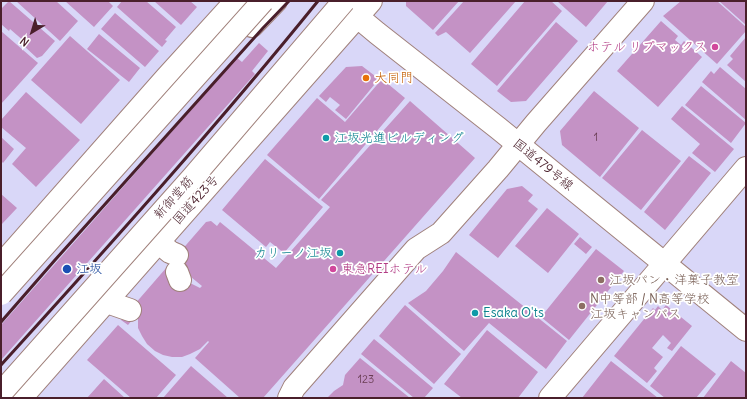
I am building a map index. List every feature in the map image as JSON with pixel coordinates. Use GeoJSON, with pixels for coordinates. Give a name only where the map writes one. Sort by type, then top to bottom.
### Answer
{"type":"FeatureCollection","features":[{"type":"Feature","properties":{"kind":"main road"},"geometry":{"type":"LineString","coordinates":[[1,265],[236,1]]}},
{"type":"Feature","properties":{"kind":"main road"},"geometry":{"type":"LineString","coordinates":[[1,294],[264,1]]}},
{"type":"Feature","properties":{"kind":"main road"},"geometry":{"type":"LineString","coordinates":[[166,78],[202,79],[276,1]]}},
{"type":"Feature","properties":{"kind":"main road","name":"国道479号線"},"geometry":{"type":"LineString","coordinates":[[339,1],[357,6],[518,145],[746,330]]}},
{"type":"Feature","properties":{"kind":"main road"},"geometry":{"type":"LineString","coordinates":[[289,398],[294,388],[416,249],[441,233],[643,1]]}},
{"type":"Feature","properties":{"kind":"main road","name":"国道423号"},"geometry":{"type":"LineString","coordinates":[[21,398],[107,302],[172,260],[357,6]]}},
{"type":"Feature","properties":{"kind":"main road","name":"新御堂筋"},"geometry":{"type":"LineString","coordinates":[[1,393],[193,177],[357,6]]}},
{"type":"Feature","properties":{"kind":"main road"},"geometry":{"type":"LineString","coordinates":[[550,398],[746,168]]}},
{"type":"Feature","properties":{"kind":"main road"},"geometry":{"type":"LineString","coordinates":[[107,302],[130,310]]}},
{"type":"Feature","properties":{"kind":"shaded area"},"geometry":{"type":"Polygon","coordinates":[[[1,1],[746,1],[746,398],[1,398],[1,1]]]}},
{"type":"Feature","properties":{"kind":"building"},"geometry":{"type":"Polygon","coordinates":[[[9,1],[55,41],[42,56],[37,58],[24,46],[25,42],[10,29],[9,31],[1,24],[1,9],[9,1]]]}},
{"type":"Feature","properties":{"kind":"building"},"geometry":{"type":"Polygon","coordinates":[[[16,1],[56,1],[78,21],[60,41],[16,1]]]}},
{"type":"Feature","properties":{"kind":"building"},"geometry":{"type":"Polygon","coordinates":[[[65,1],[108,1],[113,6],[94,27],[65,1]]]}},
{"type":"Feature","properties":{"kind":"building"},"geometry":{"type":"Polygon","coordinates":[[[122,1],[146,1],[176,27],[165,40],[167,41],[162,47],[117,7],[122,1]]]}},
{"type":"Feature","properties":{"kind":"building"},"geometry":{"type":"Polygon","coordinates":[[[154,1],[190,1],[197,7],[181,25],[154,1]]]}},
{"type":"Feature","properties":{"kind":"building"},"geometry":{"type":"Polygon","coordinates":[[[406,1],[459,1],[433,30],[406,6],[406,1]]]}},
{"type":"Feature","properties":{"kind":"building"},"geometry":{"type":"Polygon","coordinates":[[[464,1],[516,1],[470,53],[446,32],[438,36],[435,33],[464,1]]]}},
{"type":"Feature","properties":{"kind":"building"},"geometry":{"type":"Polygon","coordinates":[[[525,1],[551,1],[562,11],[497,86],[471,64],[525,1]]]}},
{"type":"Feature","properties":{"kind":"building"},"geometry":{"type":"Polygon","coordinates":[[[557,1],[608,1],[586,27],[557,1]]]}},
{"type":"Feature","properties":{"kind":"building","name":"ホテル リブマックス"},"geometry":{"type":"Polygon","coordinates":[[[681,1],[717,1],[746,27],[746,31],[717,64],[663,16],[681,1]]]}},
{"type":"Feature","properties":{"kind":"building"},"geometry":{"type":"Polygon","coordinates":[[[719,1],[746,1],[746,25],[719,1]]]}},
{"type":"Feature","properties":{"kind":"building"},"geometry":{"type":"Polygon","coordinates":[[[115,13],[159,51],[145,67],[101,29],[115,13]]]}},
{"type":"Feature","properties":{"kind":"building"},"geometry":{"type":"Polygon","coordinates":[[[661,21],[678,36],[675,40],[681,45],[684,41],[702,57],[658,107],[617,71],[661,21]]]}},
{"type":"Feature","properties":{"kind":"building"},"geometry":{"type":"Polygon","coordinates":[[[556,22],[578,41],[526,101],[511,102],[497,91],[556,22]]]}},
{"type":"Feature","properties":{"kind":"building"},"geometry":{"type":"Polygon","coordinates":[[[1,31],[38,63],[1,104],[1,31]]]}},
{"type":"Feature","properties":{"kind":"building"},"geometry":{"type":"Polygon","coordinates":[[[99,34],[140,68],[129,82],[87,49],[99,34]]]}},
{"type":"Feature","properties":{"kind":"building"},"geometry":{"type":"Polygon","coordinates":[[[70,36],[120,80],[81,124],[31,80],[70,36]]]}},
{"type":"Feature","properties":{"kind":"building"},"geometry":{"type":"Polygon","coordinates":[[[746,37],[746,82],[727,65],[733,59],[730,56],[746,37]]]}},
{"type":"Feature","properties":{"kind":"building"},"geometry":{"type":"Polygon","coordinates":[[[259,43],[268,51],[252,71],[255,74],[1,360],[1,325],[237,58],[242,62],[259,43]]]}},
{"type":"Feature","properties":{"kind":"building"},"geometry":{"type":"Polygon","coordinates":[[[362,66],[379,79],[346,119],[335,110],[340,105],[330,97],[326,102],[319,96],[346,67],[362,66]]]}},
{"type":"Feature","properties":{"kind":"building"},"geometry":{"type":"Polygon","coordinates":[[[720,67],[746,89],[746,120],[702,82],[711,71],[714,74],[720,67]]]}},
{"type":"Feature","properties":{"kind":"building","name":"江坂光進ビルディング"},"geometry":{"type":"Polygon","coordinates":[[[382,79],[405,98],[319,199],[267,155],[317,98],[345,122],[382,79]]]}},
{"type":"Feature","properties":{"kind":"building"},"geometry":{"type":"Polygon","coordinates":[[[701,86],[746,123],[731,143],[685,105],[701,86]]]}},
{"type":"Feature","properties":{"kind":"building"},"geometry":{"type":"Polygon","coordinates":[[[594,91],[639,128],[600,177],[562,145],[560,131],[594,91]]]}},
{"type":"Feature","properties":{"kind":"building"},"geometry":{"type":"Polygon","coordinates":[[[26,92],[80,140],[36,187],[12,164],[26,148],[1,127],[1,120],[26,92]]]}},
{"type":"Feature","properties":{"kind":"building","name":"カリーノ江坂"},"geometry":{"type":"Polygon","coordinates":[[[410,101],[475,158],[263,398],[240,398],[195,358],[209,342],[208,341],[200,349],[182,357],[163,355],[155,351],[147,344],[142,336],[138,328],[138,313],[128,325],[121,320],[206,222],[211,221],[217,226],[220,222],[276,268],[330,207],[321,200],[410,101]],[[180,268],[168,281],[180,280],[200,288],[202,286],[180,268]]]}},
{"type":"Feature","properties":{"kind":"building"},"geometry":{"type":"Polygon","coordinates":[[[682,106],[734,149],[715,172],[692,153],[700,144],[671,119],[682,106]]]}},
{"type":"Feature","properties":{"kind":"building"},"geometry":{"type":"Polygon","coordinates":[[[642,130],[681,161],[641,210],[602,178],[642,130]]]}},
{"type":"Feature","properties":{"kind":"building"},"geometry":{"type":"Polygon","coordinates":[[[1,137],[14,149],[3,163],[1,161],[1,137]]]}},
{"type":"Feature","properties":{"kind":"building"},"geometry":{"type":"Polygon","coordinates":[[[689,156],[711,173],[665,230],[644,212],[689,156]]]}},
{"type":"Feature","properties":{"kind":"building"},"geometry":{"type":"Polygon","coordinates":[[[265,159],[323,207],[284,253],[270,242],[266,247],[222,210],[265,159]]]}},
{"type":"Feature","properties":{"kind":"building"},"geometry":{"type":"Polygon","coordinates":[[[522,186],[533,195],[528,201],[538,209],[498,258],[469,235],[507,189],[522,186]]]}},
{"type":"Feature","properties":{"kind":"building"},"geometry":{"type":"Polygon","coordinates":[[[1,194],[17,208],[1,225],[1,194]]]}},
{"type":"Feature","properties":{"kind":"building"},"geometry":{"type":"Polygon","coordinates":[[[547,208],[579,234],[548,273],[515,246],[547,208]]]}},
{"type":"Feature","properties":{"kind":"building"},"geometry":{"type":"Polygon","coordinates":[[[580,237],[592,247],[586,254],[574,244],[580,237]]]}},
{"type":"Feature","properties":{"kind":"building"},"geometry":{"type":"Polygon","coordinates":[[[596,249],[624,271],[569,340],[541,317],[596,249]]]}},
{"type":"Feature","properties":{"kind":"building","name":"Esaka O'ts"},"geometry":{"type":"Polygon","coordinates":[[[456,252],[567,341],[546,369],[489,323],[464,351],[408,303],[426,291],[443,271],[456,252]]]}},
{"type":"Feature","properties":{"kind":"building"},"geometry":{"type":"Polygon","coordinates":[[[405,305],[461,354],[434,384],[379,336],[405,305]]]}},
{"type":"Feature","properties":{"kind":"building"},"geometry":{"type":"Polygon","coordinates":[[[666,305],[692,326],[672,351],[667,348],[671,343],[663,335],[652,348],[663,357],[654,368],[657,371],[647,383],[614,356],[653,308],[655,310],[658,306],[662,310],[666,305]]]}},
{"type":"Feature","properties":{"kind":"building"},"geometry":{"type":"Polygon","coordinates":[[[118,325],[176,375],[156,398],[131,398],[87,360],[118,325]]]}},
{"type":"Feature","properties":{"kind":"building"},"geometry":{"type":"Polygon","coordinates":[[[487,330],[538,372],[518,398],[462,398],[444,384],[487,330]]]}},
{"type":"Feature","properties":{"kind":"building"},"geometry":{"type":"Polygon","coordinates":[[[374,339],[433,388],[424,398],[414,398],[361,354],[374,339]]]}},
{"type":"Feature","properties":{"kind":"building"},"geometry":{"type":"Polygon","coordinates":[[[681,346],[716,374],[696,398],[665,398],[650,386],[681,346]]]}},
{"type":"Feature","properties":{"kind":"building"},"geometry":{"type":"Polygon","coordinates":[[[360,358],[410,398],[327,398],[343,385],[345,375],[360,358]]]}},
{"type":"Feature","properties":{"kind":"building"},"geometry":{"type":"Polygon","coordinates":[[[611,361],[658,398],[582,398],[611,361]]]}},
{"type":"Feature","properties":{"kind":"building"},"geometry":{"type":"Polygon","coordinates":[[[731,361],[746,373],[746,398],[703,398],[731,361]]]}},
{"type":"Feature","properties":{"kind":"building"},"geometry":{"type":"Polygon","coordinates":[[[191,366],[228,398],[163,398],[191,366]]]}},
{"type":"Feature","properties":{"kind":"building"},"geometry":{"type":"Polygon","coordinates":[[[104,379],[125,398],[87,398],[104,379]]]}},
{"type":"Feature","properties":{"kind":"railway"},"geometry":{"type":"LineString","coordinates":[[1,322],[263,28],[289,1]]}},
{"type":"Feature","properties":{"kind":"railway"},"geometry":{"type":"LineString","coordinates":[[1,365],[202,140],[318,1]]}},
{"type":"Feature","properties":{"kind":"place","name":"ホテル リブマックス"},"geometry":{"type":"Point","coordinates":[715,47]}},
{"type":"Feature","properties":{"kind":"place","name":"大同門"},"geometry":{"type":"Point","coordinates":[366,78]}},
{"type":"Feature","properties":{"kind":"place","name":"江坂光進ビルディング"},"geometry":{"type":"Point","coordinates":[326,138]}},
{"type":"Feature","properties":{"kind":"place","name":"カリーノ江坂"},"geometry":{"type":"Point","coordinates":[340,253]}},
{"type":"Feature","properties":{"kind":"place","name":"江坂"},"geometry":{"type":"Point","coordinates":[67,269]}},
{"type":"Feature","properties":{"kind":"place","name":"東急REIホテル"},"geometry":{"type":"Point","coordinates":[333,269]}},
{"type":"Feature","properties":{"kind":"place","name":"江坂パン・洋菓子教室"},"geometry":{"type":"Point","coordinates":[601,280]}},
{"type":"Feature","properties":{"kind":"place","name":"N中等部 / N高等学校 江坂キャンパス"},"geometry":{"type":"Point","coordinates":[582,306]}},
{"type":"Feature","properties":{"kind":"place","name":"Esaka O'ts"},"geometry":{"type":"Point","coordinates":[475,313]}}]}
